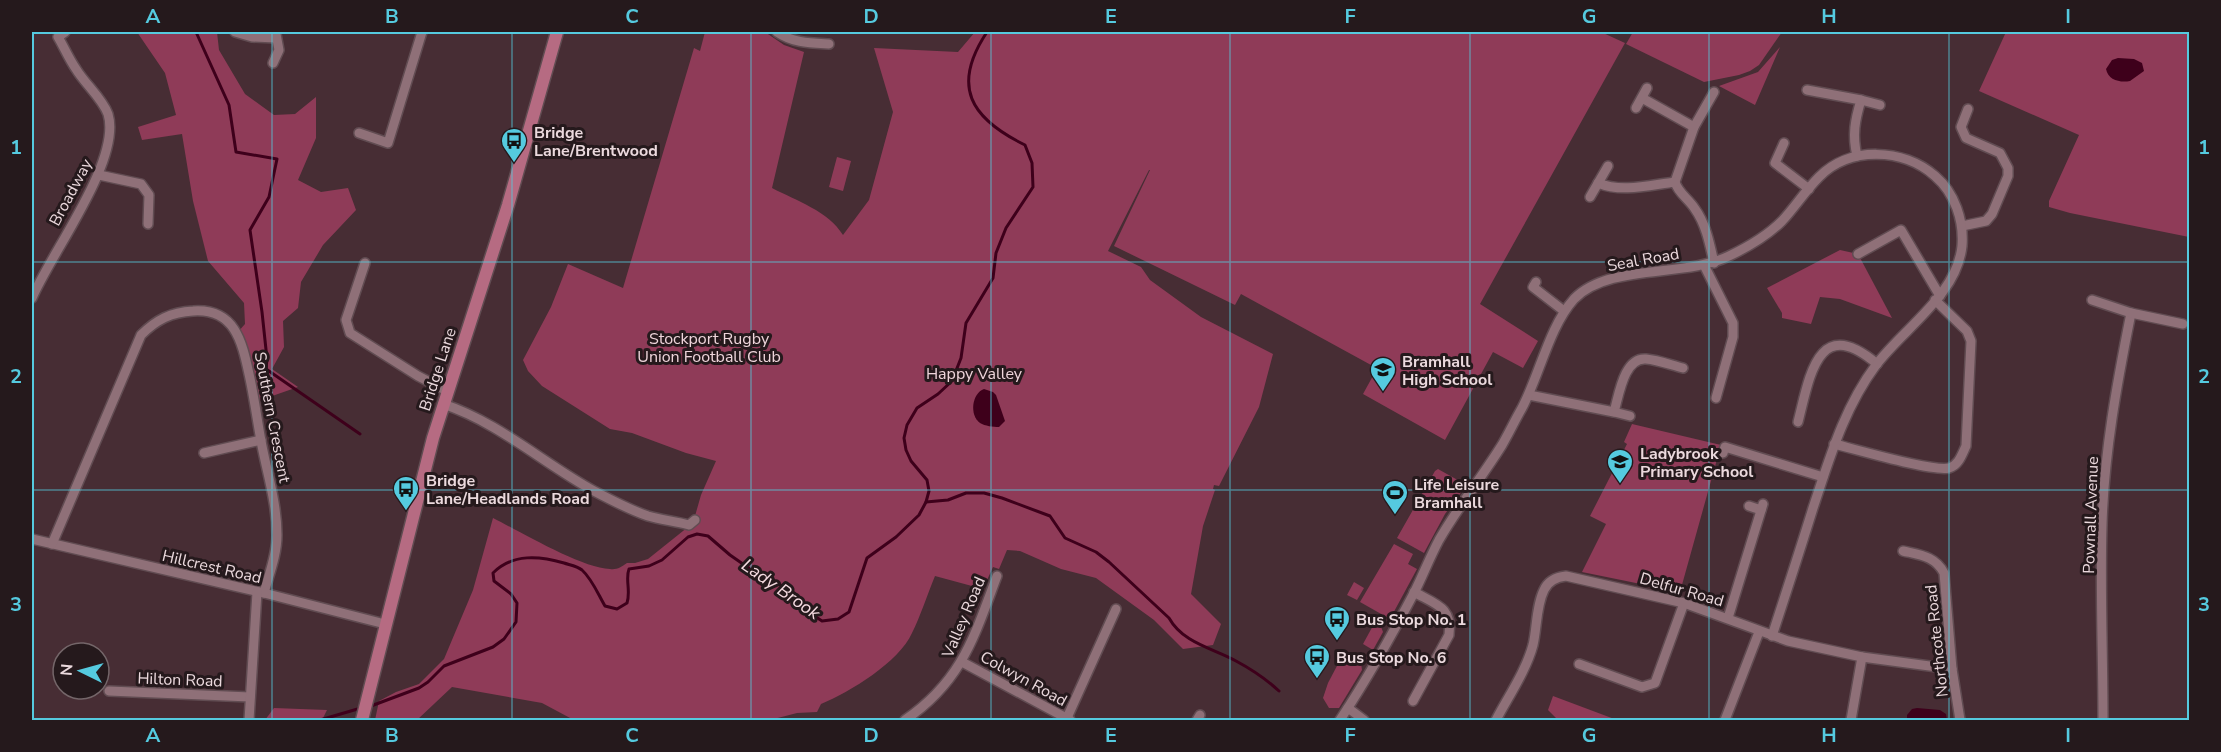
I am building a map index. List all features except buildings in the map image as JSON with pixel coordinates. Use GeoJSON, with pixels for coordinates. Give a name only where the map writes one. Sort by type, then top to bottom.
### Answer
{"type":"FeatureCollection","features":[{"type":"Feature","properties":{"kind":"main road","name":"Bridge Lane"},"geometry":{"type":"LineString","coordinates":[[362,720],[443,404],[507,205],[557,32]]}},
{"type":"Feature","properties":{"kind":"street"},"geometry":{"type":"LineString","coordinates":[[235,32],[252,37],[276,35],[279,50],[273,63]]}},
{"type":"Feature","properties":{"kind":"street"},"geometry":{"type":"LineString","coordinates":[[359,134],[388,143],[422,32]]}},
{"type":"Feature","properties":{"kind":"street"},"geometry":{"type":"LineString","coordinates":[[777,32],[786,38],[803,43],[829,44]]}},
{"type":"Feature","properties":{"kind":"street","name":"Broadway"},"geometry":{"type":"LineString","coordinates":[[32,298],[36,275],[99,175],[108,150],[111,129],[107,112],[75,69],[62,34]]}},
{"type":"Feature","properties":{"kind":"street"},"geometry":{"type":"LineString","coordinates":[[1636,108],[1647,88]]}},
{"type":"Feature","properties":{"kind":"street"},"geometry":{"type":"LineString","coordinates":[[1807,90],[1880,105]]}},
{"type":"Feature","properties":{"kind":"street"},"geometry":{"type":"LineString","coordinates":[[1714,92],[1694,127],[1675,182],[1701,220],[1709,264],[1733,323],[1733,337],[1716,398]]}},
{"type":"Feature","properties":{"kind":"street"},"geometry":{"type":"LineString","coordinates":[[1642,98],[1694,127]]}},
{"type":"Feature","properties":{"kind":"street"},"geometry":{"type":"LineString","coordinates":[[1857,156],[1853,140],[1854,124],[1861,100]]}},
{"type":"Feature","properties":{"kind":"street"},"geometry":{"type":"LineString","coordinates":[[1962,226],[1986,221],[1992,214],[2008,176],[2008,168],[2000,153],[1966,138],[1961,128],[1968,109]]}},
{"type":"Feature","properties":{"kind":"street"},"geometry":{"type":"LineString","coordinates":[[1784,143],[1775,164],[1809,189]]}},
{"type":"Feature","properties":{"kind":"street","name":"Seal Road"},"geometry":{"type":"LineString","coordinates":[[1340,720],[1414,592],[1438,542],[1502,446],[1529,395],[1564,311],[1577,297],[1593,284],[1610,279],[1709,264],[1760,240],[1779,224],[1833,165],[1857,156],[1882,154],[1905,158],[1925,168],[1942,182],[1950,194],[1962,226],[1960,259],[1953,277],[1938,298],[1877,364],[1843,420],[1772,636]]}},
{"type":"Feature","properties":{"kind":"street"},"geometry":{"type":"LineString","coordinates":[[1590,197],[1608,166]]}},
{"type":"Feature","properties":{"kind":"street"},"geometry":{"type":"LineString","coordinates":[[99,175],[141,184],[149,195],[148,224]]}},
{"type":"Feature","properties":{"kind":"street"},"geometry":{"type":"LineString","coordinates":[[1598,183],[1626,188],[1675,182]]}},
{"type":"Feature","properties":{"kind":"street"},"geometry":{"type":"LineString","coordinates":[[1834,444],[1935,467],[1950,468],[1960,461],[1966,446],[1971,341],[1967,331],[1938,298],[1902,230],[1858,254]]}},
{"type":"Feature","properties":{"kind":"street"},"geometry":{"type":"LineString","coordinates":[[365,263],[346,320],[350,333],[418,376],[447,391]]}},
{"type":"Feature","properties":{"kind":"street"},"geometry":{"type":"LineString","coordinates":[[1536,282],[1533,287],[1564,311]]}},
{"type":"Feature","properties":{"kind":"street"},"geometry":{"type":"LineString","coordinates":[[2092,300],[2131,313],[2183,324]]}},
{"type":"Feature","properties":{"kind":"street","name":"Southern Crescent"},"geometry":{"type":"LineString","coordinates":[[52,544],[141,335],[152,324],[169,315],[195,310],[219,315],[236,330],[243,343],[276,511],[277,538],[273,563],[261,592],[249,720]]}},
{"type":"Feature","properties":{"kind":"street","name":"Pownall Avenue"},"geometry":{"type":"LineString","coordinates":[[2103,720],[2103,512],[2107,456],[2116,389],[2131,313]]}},
{"type":"Feature","properties":{"kind":"street"},"geometry":{"type":"LineString","coordinates":[[1798,422],[1812,371],[1817,359],[1827,349],[1836,345],[1846,345],[1861,351],[1877,364]]}},
{"type":"Feature","properties":{"kind":"street"},"geometry":{"type":"LineString","coordinates":[[1614,412],[1628,369],[1634,361],[1644,358],[1683,369]]}},
{"type":"Feature","properties":{"kind":"street"},"geometry":{"type":"LineString","coordinates":[[1529,395],[1630,416]]}},
{"type":"Feature","properties":{"kind":"street"},"geometry":{"type":"LineString","coordinates":[[443,404],[461,410],[487,424],[567,475],[620,504],[648,516],[689,525],[695,520]]}},
{"type":"Feature","properties":{"kind":"street"},"geometry":{"type":"LineString","coordinates":[[204,453],[261,440]]}},
{"type":"Feature","properties":{"kind":"street"},"geometry":{"type":"LineString","coordinates":[[1723,453],[1725,447],[1823,477]]}},
{"type":"Feature","properties":{"kind":"street"},"geometry":{"type":"LineString","coordinates":[[1728,618],[1762,507],[1749,506]]}},
{"type":"Feature","properties":{"kind":"street","name":"Hillcrest Road"},"geometry":{"type":"LineString","coordinates":[[32,539],[261,592],[385,624]]}},
{"type":"Feature","properties":{"kind":"street","name":"Northcote Road"},"geometry":{"type":"LineString","coordinates":[[1903,551],[1929,557],[1939,563],[1944,573],[1952,669],[1960,720]]}},
{"type":"Feature","properties":{"kind":"street","name":"Valley Road"},"geometry":{"type":"LineString","coordinates":[[905,720],[932,698],[962,662],[997,576]]}},
{"type":"Feature","properties":{"kind":"street","name":"Delfur Road"},"geometry":{"type":"LineString","coordinates":[[1496,720],[1529,656],[1544,591],[1550,582],[1558,577],[1566,576],[1684,603],[1772,636],[1862,657],[1952,669]]}},
{"type":"Feature","properties":{"kind":"street"},"geometry":{"type":"LineString","coordinates":[[1413,700],[1449,635],[1450,626],[1446,610],[1414,592]]}},
{"type":"Feature","properties":{"kind":"street"},"geometry":{"type":"LineString","coordinates":[[1579,664],[1642,687],[1655,683],[1684,603]]}},
{"type":"Feature","properties":{"kind":"street"},"geometry":{"type":"LineString","coordinates":[[1068,720],[1116,609]]}},
{"type":"Feature","properties":{"kind":"street"},"geometry":{"type":"LineString","coordinates":[[1725,720],[1759,632]]}},
{"type":"Feature","properties":{"kind":"street"},"geometry":{"type":"LineString","coordinates":[[1851,720],[1862,657]]}},
{"type":"Feature","properties":{"kind":"street","name":"Colwyn Road"},"geometry":{"type":"LineString","coordinates":[[962,662],[1068,720]]}},
{"type":"Feature","properties":{"kind":"street","name":"Hilton Road"},"geometry":{"type":"LineString","coordinates":[[111,691],[250,697]]}},
{"type":"Feature","properties":{"kind":"street"},"geometry":{"type":"LineString","coordinates":[[1348,708],[1364,720]]}},
{"type":"Feature","properties":{"kind":"green space"},"geometry":{"type":"Polygon","coordinates":[[[137,32],[217,32],[219,50],[245,94],[274,115],[295,114],[316,97],[316,138],[298,180],[321,192],[348,188],[356,210],[323,245],[301,282],[298,308],[283,321],[284,347],[272,369],[298,387],[255,402],[237,333],[245,324],[244,303],[208,261],[193,201],[182,134],[142,140],[138,127],[176,115],[165,73],[137,32]]]}},
{"type":"Feature","properties":{"kind":"green space"},"geometry":{"type":"Polygon","coordinates":[[[705,32],[765,32],[784,45],[804,52],[772,188],[821,213],[843,235],[869,200],[893,112],[874,48],[958,52],[975,32],[1601,32],[1625,43],[1480,304],[1538,341],[1523,368],[1493,352],[1445,440],[1363,394],[1374,374],[1371,365],[1241,294],[1235,305],[1114,246],[1149,170],[1108,251],[1141,267],[1150,280],[1201,317],[1273,354],[1259,407],[1219,486],[1214,485],[1215,490],[1203,526],[1191,594],[1221,624],[1213,645],[1183,649],[1154,620],[1096,578],[1061,569],[1020,551],[1007,550],[999,569],[993,567],[983,589],[935,576],[906,644],[872,675],[846,692],[821,704],[817,712],[797,713],[770,720],[580,720],[572,719],[542,703],[452,687],[417,720],[375,720],[379,701],[419,684],[444,659],[473,590],[493,518],[583,563],[612,569],[648,559],[693,523],[701,495],[716,461],[686,453],[632,433],[610,429],[542,386],[528,371],[523,360],[551,307],[568,264],[623,288],[694,48],[700,51],[705,32]]]}},
{"type":"Feature","properties":{"kind":"green space"},"geometry":{"type":"Polygon","coordinates":[[[1633,32],[1782,32],[1759,65],[1750,71],[1704,82],[1626,44],[1633,32]]]}},
{"type":"Feature","properties":{"kind":"green space"},"geometry":{"type":"Polygon","coordinates":[[[2006,32],[2189,32],[2189,237],[2049,207],[2049,201],[2079,135],[1979,91],[2006,32]]]}},
{"type":"Feature","properties":{"kind":"green space"},"geometry":{"type":"Polygon","coordinates":[[[1780,47],[1755,105],[1719,86],[1758,72],[1780,47]]]}},
{"type":"Feature","properties":{"kind":"green space"},"geometry":{"type":"Polygon","coordinates":[[[837,157],[851,161],[843,191],[829,187],[837,157]]]}},
{"type":"Feature","properties":{"kind":"green space"},"geometry":{"type":"Polygon","coordinates":[[[1840,250],[1858,254],[1892,318],[1840,299],[1820,297],[1811,324],[1782,318],[1782,313],[1767,288],[1840,250]]]}},
{"type":"Feature","properties":{"kind":"green space"},"geometry":{"type":"Polygon","coordinates":[[[1632,424],[1721,445],[1680,592],[1582,572],[1606,524],[1590,516],[1627,444],[1624,442],[1632,424]]]}},
{"type":"Feature","properties":{"kind":"green space"},"geometry":{"type":"Polygon","coordinates":[[[1438,469],[1463,483],[1465,487],[1445,514],[1424,553],[1397,538],[1438,469]]]}},
{"type":"Feature","properties":{"kind":"green space"},"geometry":{"type":"Polygon","coordinates":[[[1394,544],[1413,554],[1408,564],[1417,569],[1390,619],[1360,602],[1394,544]]]}},
{"type":"Feature","properties":{"kind":"green space"},"geometry":{"type":"Polygon","coordinates":[[[1354,582],[1364,588],[1357,600],[1347,595],[1354,582]]]}},
{"type":"Feature","properties":{"kind":"green space"},"geometry":{"type":"Polygon","coordinates":[[[1375,622],[1380,624],[1383,632],[1373,650],[1363,644],[1375,622]]]}},
{"type":"Feature","properties":{"kind":"green space"},"geometry":{"type":"Polygon","coordinates":[[[1355,659],[1361,663],[1362,670],[1339,708],[1329,708],[1323,698],[1338,664],[1355,659]]]}},
{"type":"Feature","properties":{"kind":"green space"},"geometry":{"type":"Polygon","coordinates":[[[1553,696],[1617,720],[1558,720],[1548,710],[1553,696]]]}},
{"type":"Feature","properties":{"kind":"green space"},"geometry":{"type":"Polygon","coordinates":[[[274,708],[327,710],[322,720],[265,720],[274,708]]]}},
{"type":"Feature","properties":{"kind":"shaded area"},"geometry":{"type":"Polygon","coordinates":[[[2134,59],[2142,63],[2144,71],[2130,81],[2115,80],[2109,76],[2106,69],[2112,60],[2134,59]]]}},
{"type":"Feature","properties":{"kind":"shaded area"},"geometry":{"type":"Polygon","coordinates":[[[984,389],[996,395],[1005,421],[999,427],[982,424],[974,415],[973,404],[977,395],[984,389]]]}},
{"type":"Feature","properties":{"kind":"shaded area"},"geometry":{"type":"Polygon","coordinates":[[[1912,709],[1940,710],[1946,714],[1947,720],[1907,720],[1907,715],[1912,709]]]}},
{"type":"Feature","properties":{"kind":"waterway"},"geometry":{"type":"LineString","coordinates":[[196,32],[229,105],[236,152],[277,159],[269,197],[250,230],[262,312],[266,369],[360,434]]}},
{"type":"Feature","properties":{"kind":"waterway","name":"Lady Brook"},"geometry":{"type":"LineString","coordinates":[[371,706],[419,688],[444,666],[493,647],[504,639],[516,622],[517,603],[511,594],[494,581],[493,573],[518,559],[546,559],[582,570],[595,587],[605,606],[617,609],[627,603],[629,569],[649,566],[662,560],[688,537],[697,534],[708,536],[753,571],[768,576],[786,589],[801,607],[822,621],[838,619],[849,612],[867,558],[896,537],[919,515],[926,502],[929,491],[927,480],[911,461],[906,450],[904,438],[907,425],[917,408],[952,381],[961,358],[966,323],[993,278],[996,253],[1006,228],[1033,187],[1032,163],[1025,145],[991,124],[979,112],[972,99],[969,84],[970,69],[976,51],[987,32]]}},
{"type":"Feature","properties":{"kind":"waterway"},"geometry":{"type":"LineString","coordinates":[[926,502],[948,500],[966,493],[984,493],[1050,516],[1065,538],[1096,552],[1109,562],[1182,633],[1199,644],[1247,667],[1279,691]]}},
{"type":"Feature","properties":{"kind":"waterway","name":"Lady Brook"},"geometry":{"type":"LineString","coordinates":[[320,720],[361,708]]}},
{"type":"Feature","properties":{"kind":"place","name":"Bridge Lane/Brentwood"},"geometry":{"type":"Point","coordinates":[514,164]}},
{"type":"Feature","properties":{"kind":"place","name":"Bramhall High School"},"geometry":{"type":"Point","coordinates":[1383,393]}},
{"type":"Feature","properties":{"kind":"place","name":"Ladybrook Primary School"},"geometry":{"type":"Point","coordinates":[1620,485]}},
{"type":"Feature","properties":{"kind":"place","name":"Bridge Lane/Headlands Road"},"geometry":{"type":"Point","coordinates":[406,512]}},
{"type":"Feature","properties":{"kind":"place","name":"Life Leisure Bramhall"},"geometry":{"type":"Point","coordinates":[1395,516]}},
{"type":"Feature","properties":{"kind":"place","name":"Bus Stop No. 1"},"geometry":{"type":"Point","coordinates":[1337,642]}},
{"type":"Feature","properties":{"kind":"place","name":"Bus Stop No. 6"},"geometry":{"type":"Point","coordinates":[1317,680]}},
{"type":"Feature","properties":{"kind":"park label","name":"Stockport Rugby Union Football Club"},"geometry":{"type":"Point","coordinates":[709,347]}},
{"type":"Feature","properties":{"kind":"park label","name":"Happy Valley"},"geometry":{"type":"Point","coordinates":[974,373]}}]}
